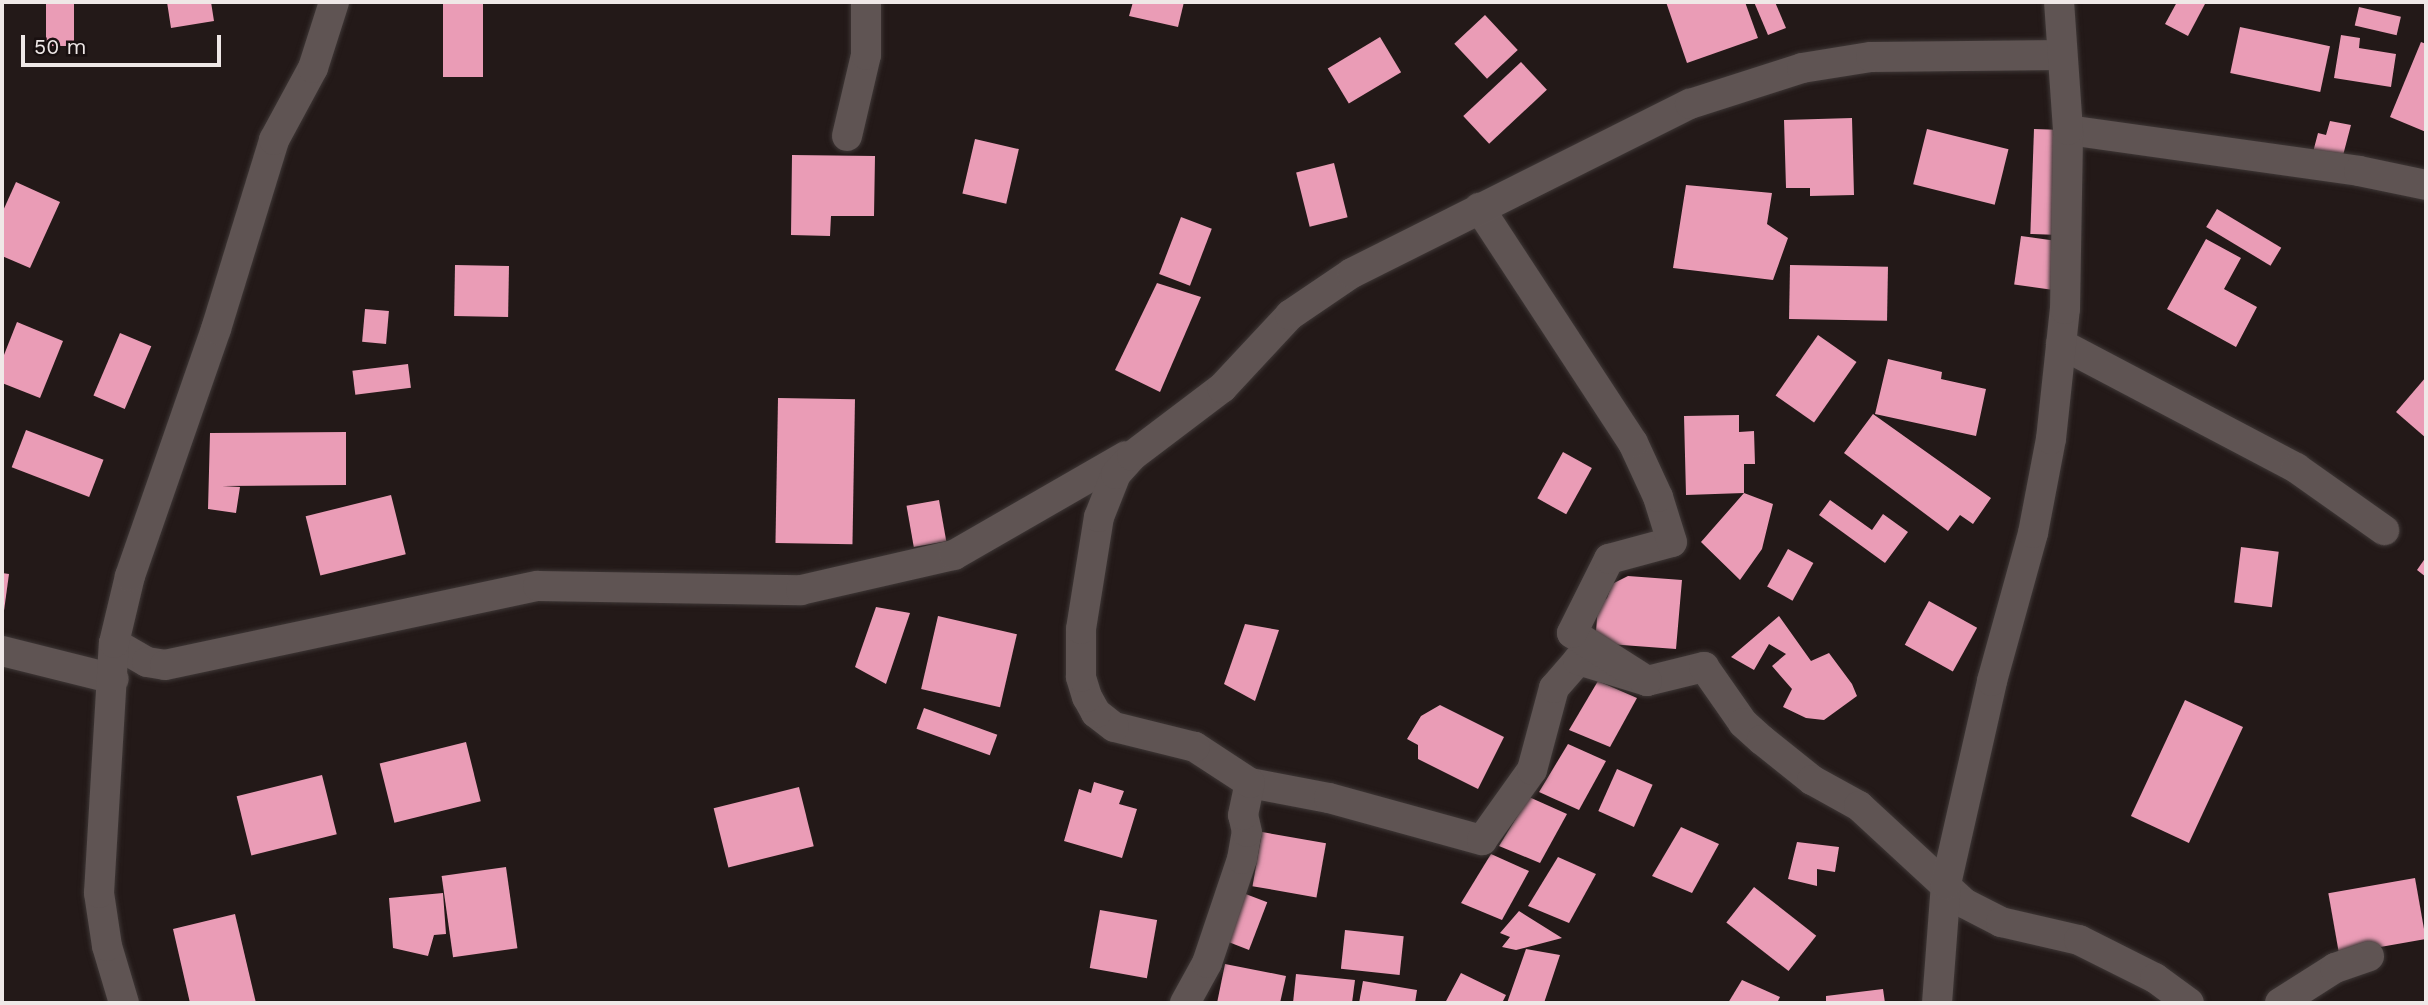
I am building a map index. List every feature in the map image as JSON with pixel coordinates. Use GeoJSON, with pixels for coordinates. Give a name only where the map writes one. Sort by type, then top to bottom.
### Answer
{"type":"FeatureCollection","features":[{"type":"Feature","properties":{"kind":"street"},"geometry":{"type":"LineString","coordinates":[[124,1003],[107,946],[99,893],[114,679],[114,643],[130,576],[216,329],[274,140],[313,68],[334,2]]}},
{"type":"Feature","properties":{"kind":"street"},"geometry":{"type":"LineString","coordinates":[[847,136],[866,55],[866,2]]}},
{"type":"Feature","properties":{"kind":"street"},"geometry":{"type":"LineString","coordinates":[[1937,1003],[1946,884],[1992,681],[2033,533],[2052,439],[2061,344],[2068,130],[2059,2]]}},
{"type":"Feature","properties":{"kind":"street"},"geometry":{"type":"LineString","coordinates":[[114,643],[147,662],[165,665],[538,586],[752,592],[834,584],[954,555],[1146,444],[1222,388],[1290,314],[1352,273],[1690,104],[1802,68],[1871,57],[2062,55]]}},
{"type":"Feature","properties":{"kind":"street"},"geometry":{"type":"LineString","coordinates":[[2068,130],[2359,171],[2426,185]]}},
{"type":"Feature","properties":{"kind":"street"},"geometry":{"type":"LineString","coordinates":[[1479,208],[1633,443],[1658,497],[1672,542],[1609,559],[1572,633],[1647,681]]}},
{"type":"Feature","properties":{"kind":"street"},"geometry":{"type":"LineString","coordinates":[[2061,344],[2296,468],[2384,530]]}},
{"type":"Feature","properties":{"kind":"street"},"geometry":{"type":"LineString","coordinates":[[1146,444],[1116,474],[1099,517],[1081,629],[1081,677],[1096,713],[1114,727],[1195,747],[1250,783],[1329,798],[1482,840],[1532,770],[1554,688],[1578,660],[1647,681],[1704,667],[1743,723],[1812,780],[1859,806],[1964,903],[2001,922],[2079,940],[2155,978],[2189,1003]]}},
{"type":"Feature","properties":{"kind":"street"},"geometry":{"type":"LineString","coordinates":[[2,651],[114,679]]}},
{"type":"Feature","properties":{"kind":"street"},"geometry":{"type":"LineString","coordinates":[[1185,1003],[1207,963],[1242,859],[1247,832],[1243,815],[1250,783]]}},
{"type":"Feature","properties":{"kind":"street"},"geometry":{"type":"LineString","coordinates":[[2280,1003],[2334,968],[2370,956]]}},
{"type":"Feature","properties":{"kind":"building"},"geometry":{"type":"Polygon","coordinates":[[[46,2],[74,2],[74,46],[46,46],[46,2]]]}},
{"type":"Feature","properties":{"kind":"building"},"geometry":{"type":"Polygon","coordinates":[[[167,2],[211,2],[214,21],[171,28],[167,2]]]}},
{"type":"Feature","properties":{"kind":"building"},"geometry":{"type":"Polygon","coordinates":[[[443,2],[483,2],[483,77],[443,77],[443,2]]]}},
{"type":"Feature","properties":{"kind":"building"},"geometry":{"type":"Polygon","coordinates":[[[1133,2],[1184,2],[1178,27],[1129,16],[1133,2]]]}},
{"type":"Feature","properties":{"kind":"building"},"geometry":{"type":"Polygon","coordinates":[[[1666,2],[1745,2],[1758,38],[1687,63],[1666,2]]]}},
{"type":"Feature","properties":{"kind":"building"},"geometry":{"type":"Polygon","coordinates":[[[1754,2],[1775,2],[1786,28],[1768,35],[1754,2]]]}},
{"type":"Feature","properties":{"kind":"building"},"geometry":{"type":"Polygon","coordinates":[[[2177,2],[2206,2],[2188,36],[2165,24],[2177,2]]]}},
{"type":"Feature","properties":{"kind":"building"},"geometry":{"type":"Polygon","coordinates":[[[2359,7],[2401,17],[2397,35],[2355,26],[2359,7]]]}},
{"type":"Feature","properties":{"kind":"building"},"geometry":{"type":"Polygon","coordinates":[[[1485,15],[1518,50],[1487,79],[1454,44],[1485,15]]]}},
{"type":"Feature","properties":{"kind":"building"},"geometry":{"type":"Polygon","coordinates":[[[2240,27],[2330,46],[2320,92],[2230,73],[2240,27]]]}},
{"type":"Feature","properties":{"kind":"building"},"geometry":{"type":"Polygon","coordinates":[[[2341,35],[2360,38],[2359,48],[2396,54],[2391,87],[2334,78],[2341,35]]]}},
{"type":"Feature","properties":{"kind":"building"},"geometry":{"type":"Polygon","coordinates":[[[1380,37],[1401,72],[1349,104],[1328,68],[1380,37]]]}},
{"type":"Feature","properties":{"kind":"building"},"geometry":{"type":"Polygon","coordinates":[[[2421,42],[2426,44],[2426,132],[2390,117],[2421,42]]]}},
{"type":"Feature","properties":{"kind":"building"},"geometry":{"type":"Polygon","coordinates":[[[1521,62],[1547,90],[1489,144],[1463,116],[1521,62]]]}},
{"type":"Feature","properties":{"kind":"building"},"geometry":{"type":"Polygon","coordinates":[[[1852,118],[1854,195],[1810,196],[1810,188],[1786,188],[1784,120],[1852,118]]]}},
{"type":"Feature","properties":{"kind":"building"},"geometry":{"type":"Polygon","coordinates":[[[2330,121],[2351,125],[2341,163],[2312,156],[2318,133],[2326,135],[2330,121]]]}},
{"type":"Feature","properties":{"kind":"building"},"geometry":{"type":"Polygon","coordinates":[[[1927,129],[2009,149],[1995,205],[1913,184],[1927,129]]]}},
{"type":"Feature","properties":{"kind":"building"},"geometry":{"type":"Polygon","coordinates":[[[2034,129],[2070,130],[2066,235],[2030,234],[2034,129]]]}},
{"type":"Feature","properties":{"kind":"building"},"geometry":{"type":"Polygon","coordinates":[[[975,139],[1019,149],[1006,204],[962,194],[975,139]]]}},
{"type":"Feature","properties":{"kind":"building"},"geometry":{"type":"Polygon","coordinates":[[[792,155],[875,156],[874,216],[831,216],[830,236],[791,235],[792,155]]]}},
{"type":"Feature","properties":{"kind":"building"},"geometry":{"type":"Polygon","coordinates":[[[1334,163],[1348,217],[1310,227],[1296,172],[1334,163]]]}},
{"type":"Feature","properties":{"kind":"building"},"geometry":{"type":"Polygon","coordinates":[[[16,182],[60,202],[30,268],[2,256],[2,213],[16,182]]]}},
{"type":"Feature","properties":{"kind":"building"},"geometry":{"type":"Polygon","coordinates":[[[1686,185],[1772,193],[1767,224],[1788,238],[1773,280],[1673,268],[1686,185]]]}},
{"type":"Feature","properties":{"kind":"building"},"geometry":{"type":"Polygon","coordinates":[[[2217,209],[2281,248],[2270,266],[2206,227],[2217,209]]]}},
{"type":"Feature","properties":{"kind":"building"},"geometry":{"type":"Polygon","coordinates":[[[1181,217],[1212,229],[1190,286],[1159,274],[1181,217]]]}},
{"type":"Feature","properties":{"kind":"building"},"geometry":{"type":"Polygon","coordinates":[[[2021,236],[2070,243],[2063,291],[2014,285],[2021,236]]]}},
{"type":"Feature","properties":{"kind":"building"},"geometry":{"type":"Polygon","coordinates":[[[2206,239],[2241,258],[2224,289],[2257,307],[2236,347],[2167,309],[2206,239]]]}},
{"type":"Feature","properties":{"kind":"building"},"geometry":{"type":"Polygon","coordinates":[[[455,265],[509,266],[508,317],[454,316],[455,265]]]}},
{"type":"Feature","properties":{"kind":"building"},"geometry":{"type":"Polygon","coordinates":[[[1790,265],[1888,267],[1887,321],[1789,319],[1790,265]]]}},
{"type":"Feature","properties":{"kind":"building"},"geometry":{"type":"Polygon","coordinates":[[[1157,283],[1201,297],[1160,392],[1115,370],[1157,283]]]}},
{"type":"Feature","properties":{"kind":"building"},"geometry":{"type":"Polygon","coordinates":[[[365,309],[389,311],[386,344],[362,342],[365,309]]]}},
{"type":"Feature","properties":{"kind":"building"},"geometry":{"type":"Polygon","coordinates":[[[17,322],[63,341],[40,398],[2,383],[2,360],[17,322]]]}},
{"type":"Feature","properties":{"kind":"building"},"geometry":{"type":"Polygon","coordinates":[[[120,333],[151,346],[125,409],[93,396],[120,333]]]}},
{"type":"Feature","properties":{"kind":"building"},"geometry":{"type":"Polygon","coordinates":[[[1818,335],[1857,362],[1814,423],[1776,396],[1818,335]]]}},
{"type":"Feature","properties":{"kind":"building"},"geometry":{"type":"Polygon","coordinates":[[[1888,359],[1942,372],[1941,379],[1986,389],[1976,436],[1875,414],[1888,359]]]}},
{"type":"Feature","properties":{"kind":"building"},"geometry":{"type":"Polygon","coordinates":[[[408,364],[411,388],[355,395],[352,371],[408,364]]]}},
{"type":"Feature","properties":{"kind":"building"},"geometry":{"type":"Polygon","coordinates":[[[2426,377],[2426,438],[2396,412],[2426,377]]]}},
{"type":"Feature","properties":{"kind":"building"},"geometry":{"type":"Polygon","coordinates":[[[778,398],[855,399],[852,544],[775,543],[778,398]]]}},
{"type":"Feature","properties":{"kind":"building"},"geometry":{"type":"Polygon","coordinates":[[[1873,414],[1991,498],[1973,524],[1960,515],[1948,531],[1844,453],[1873,414]]]}},
{"type":"Feature","properties":{"kind":"building"},"geometry":{"type":"Polygon","coordinates":[[[1739,415],[1739,432],[1754,431],[1755,464],[1744,464],[1744,493],[1686,495],[1684,416],[1739,415]]]}},
{"type":"Feature","properties":{"kind":"building"},"geometry":{"type":"Polygon","coordinates":[[[26,430],[103,460],[89,497],[12,467],[26,430]]]}},
{"type":"Feature","properties":{"kind":"building"},"geometry":{"type":"Polygon","coordinates":[[[346,432],[346,485],[222,486],[240,487],[236,513],[208,509],[210,433],[346,432]]]}},
{"type":"Feature","properties":{"kind":"building"},"geometry":{"type":"Polygon","coordinates":[[[1563,452],[1592,468],[1566,514],[1537,498],[1563,452]]]}},
{"type":"Feature","properties":{"kind":"building"},"geometry":{"type":"Polygon","coordinates":[[[1744,493],[1773,504],[1762,549],[1740,580],[1701,542],[1744,493]]]}},
{"type":"Feature","properties":{"kind":"building"},"geometry":{"type":"Polygon","coordinates":[[[391,495],[406,554],[320,575],[306,516],[391,495]]]}},
{"type":"Feature","properties":{"kind":"building"},"geometry":{"type":"Polygon","coordinates":[[[939,500],[946,541],[914,547],[907,506],[939,500]]]}},
{"type":"Feature","properties":{"kind":"building"},"geometry":{"type":"Polygon","coordinates":[[[1830,500],[1872,530],[1883,514],[1908,532],[1885,563],[1819,515],[1830,500]]]}},
{"type":"Feature","properties":{"kind":"building"},"geometry":{"type":"Polygon","coordinates":[[[2241,547],[2279,552],[2272,607],[2234,603],[2241,547]]]}},
{"type":"Feature","properties":{"kind":"building"},"geometry":{"type":"Polygon","coordinates":[[[1788,549],[1813,563],[1793,601],[1767,587],[1788,549]]]}},
{"type":"Feature","properties":{"kind":"building"},"geometry":{"type":"Polygon","coordinates":[[[2426,557],[2426,577],[2417,570],[2426,557]]]}},
{"type":"Feature","properties":{"kind":"building"},"geometry":{"type":"Polygon","coordinates":[[[2,573],[9,574],[3,618],[2,618],[2,573]]]}},
{"type":"Feature","properties":{"kind":"building"},"geometry":{"type":"Polygon","coordinates":[[[1628,576],[1682,580],[1676,649],[1595,643],[1598,606],[1607,598],[1612,584],[1628,576]]]}},
{"type":"Feature","properties":{"kind":"building"},"geometry":{"type":"Polygon","coordinates":[[[1929,601],[1977,628],[1953,671],[1905,645],[1929,601]]]}},
{"type":"Feature","properties":{"kind":"building"},"geometry":{"type":"Polygon","coordinates":[[[876,607],[910,613],[886,684],[855,667],[876,607]]]}},
{"type":"Feature","properties":{"kind":"building"},"geometry":{"type":"Polygon","coordinates":[[[938,616],[1017,634],[1000,707],[921,689],[938,616]]]}},
{"type":"Feature","properties":{"kind":"building"},"geometry":{"type":"Polygon","coordinates":[[[1779,616],[1811,661],[1829,653],[1852,684],[1857,696],[1824,720],[1806,718],[1783,707],[1792,689],[1772,666],[1786,654],[1769,644],[1754,670],[1731,657],[1779,616]]]}},
{"type":"Feature","properties":{"kind":"building"},"geometry":{"type":"Polygon","coordinates":[[[1245,624],[1279,630],[1255,701],[1224,684],[1245,624]]]}},
{"type":"Feature","properties":{"kind":"building"},"geometry":{"type":"Polygon","coordinates":[[[1598,681],[1637,698],[1610,747],[1569,730],[1598,681]]]}},
{"type":"Feature","properties":{"kind":"building"},"geometry":{"type":"Polygon","coordinates":[[[2185,700],[2243,727],[2189,843],[2131,816],[2185,700]]]}},
{"type":"Feature","properties":{"kind":"building"},"geometry":{"type":"Polygon","coordinates":[[[1440,705],[1504,737],[1478,789],[1418,759],[1418,745],[1407,739],[1421,716],[1440,705]]]}},
{"type":"Feature","properties":{"kind":"building"},"geometry":{"type":"Polygon","coordinates":[[[924,708],[997,735],[990,755],[916,729],[924,708]]]}},
{"type":"Feature","properties":{"kind":"building"},"geometry":{"type":"Polygon","coordinates":[[[466,742],[481,801],[394,823],[380,764],[466,742]]]}},
{"type":"Feature","properties":{"kind":"building"},"geometry":{"type":"Polygon","coordinates":[[[1568,744],[1606,761],[1579,810],[1539,792],[1568,744]]]}},
{"type":"Feature","properties":{"kind":"building"},"geometry":{"type":"Polygon","coordinates":[[[1617,769],[1653,785],[1634,827],[1598,811],[1617,769]]]}},
{"type":"Feature","properties":{"kind":"building"},"geometry":{"type":"Polygon","coordinates":[[[322,775],[337,834],[251,855],[237,796],[322,775]]]}},
{"type":"Feature","properties":{"kind":"building"},"geometry":{"type":"Polygon","coordinates":[[[1094,782],[1124,791],[1119,804],[1137,809],[1122,858],[1064,841],[1079,789],[1091,793],[1094,782]]]}},
{"type":"Feature","properties":{"kind":"building"},"geometry":{"type":"Polygon","coordinates":[[[799,787],[814,846],[728,867],[714,808],[799,787]]]}},
{"type":"Feature","properties":{"kind":"building"},"geometry":{"type":"Polygon","coordinates":[[[1529,797],[1567,814],[1540,863],[1499,846],[1529,797]]]}},
{"type":"Feature","properties":{"kind":"building"},"geometry":{"type":"Polygon","coordinates":[[[1681,827],[1719,844],[1692,893],[1652,876],[1681,827]]]}},
{"type":"Feature","properties":{"kind":"building"},"geometry":{"type":"Polygon","coordinates":[[[1262,832],[1326,843],[1316,897],[1252,886],[1262,832]]]}},
{"type":"Feature","properties":{"kind":"building"},"geometry":{"type":"Polygon","coordinates":[[[1797,842],[1839,847],[1835,872],[1817,869],[1817,886],[1788,879],[1797,842]]]}},
{"type":"Feature","properties":{"kind":"building"},"geometry":{"type":"Polygon","coordinates":[[[1491,854],[1529,871],[1502,920],[1461,903],[1491,854]]]}},
{"type":"Feature","properties":{"kind":"building"},"geometry":{"type":"Polygon","coordinates":[[[1558,857],[1596,874],[1569,923],[1528,906],[1558,857]]]}},
{"type":"Feature","properties":{"kind":"building"},"geometry":{"type":"Polygon","coordinates":[[[506,867],[517,948],[453,957],[442,876],[506,867]]]}},
{"type":"Feature","properties":{"kind":"building"},"geometry":{"type":"Polygon","coordinates":[[[2415,878],[2426,939],[2339,954],[2328,893],[2415,878]]]}},
{"type":"Feature","properties":{"kind":"building"},"geometry":{"type":"Polygon","coordinates":[[[1754,887],[1816,936],[1789,971],[1726,922],[1754,887]]]}},
{"type":"Feature","properties":{"kind":"building"},"geometry":{"type":"Polygon","coordinates":[[[443,893],[446,934],[434,935],[428,956],[393,948],[389,898],[443,893]]]}},
{"type":"Feature","properties":{"kind":"building"},"geometry":{"type":"Polygon","coordinates":[[[1243,893],[1267,902],[1249,950],[1225,941],[1243,893]]]}},
{"type":"Feature","properties":{"kind":"building"},"geometry":{"type":"Polygon","coordinates":[[[1100,910],[1157,920],[1147,978],[1090,968],[1100,910]]]}},
{"type":"Feature","properties":{"kind":"building"},"geometry":{"type":"Polygon","coordinates":[[[1519,911],[1562,938],[1516,950],[1502,947],[1510,937],[1500,933],[1519,911]]]}},
{"type":"Feature","properties":{"kind":"building"},"geometry":{"type":"Polygon","coordinates":[[[235,914],[256,1003],[190,1003],[173,929],[235,914]]]}},
{"type":"Feature","properties":{"kind":"building"},"geometry":{"type":"Polygon","coordinates":[[[1345,930],[1404,936],[1400,975],[1341,969],[1345,930]]]}},
{"type":"Feature","properties":{"kind":"building"},"geometry":{"type":"Polygon","coordinates":[[[1526,949],[1560,955],[1544,1003],[1507,1003],[1526,949]]]}},
{"type":"Feature","properties":{"kind":"building"},"geometry":{"type":"Polygon","coordinates":[[[1225,964],[1286,976],[1280,1003],[1217,1003],[1225,964]]]}},
{"type":"Feature","properties":{"kind":"building"},"geometry":{"type":"Polygon","coordinates":[[[1461,973],[1506,995],[1502,1003],[1445,1003],[1461,973]]]}},
{"type":"Feature","properties":{"kind":"building"},"geometry":{"type":"Polygon","coordinates":[[[1296,974],[1355,980],[1352,1003],[1293,1003],[1296,974]]]}},
{"type":"Feature","properties":{"kind":"building"},"geometry":{"type":"Polygon","coordinates":[[[1742,980],[1780,997],[1777,1003],[1728,1003],[1742,980]]]}},
{"type":"Feature","properties":{"kind":"building"},"geometry":{"type":"Polygon","coordinates":[[[1363,981],[1417,990],[1415,1003],[1359,1003],[1363,981]]]}},
{"type":"Feature","properties":{"kind":"building"},"geometry":{"type":"Polygon","coordinates":[[[1883,989],[1885,1003],[1826,1003],[1826,996],[1883,989]]]}}]}
